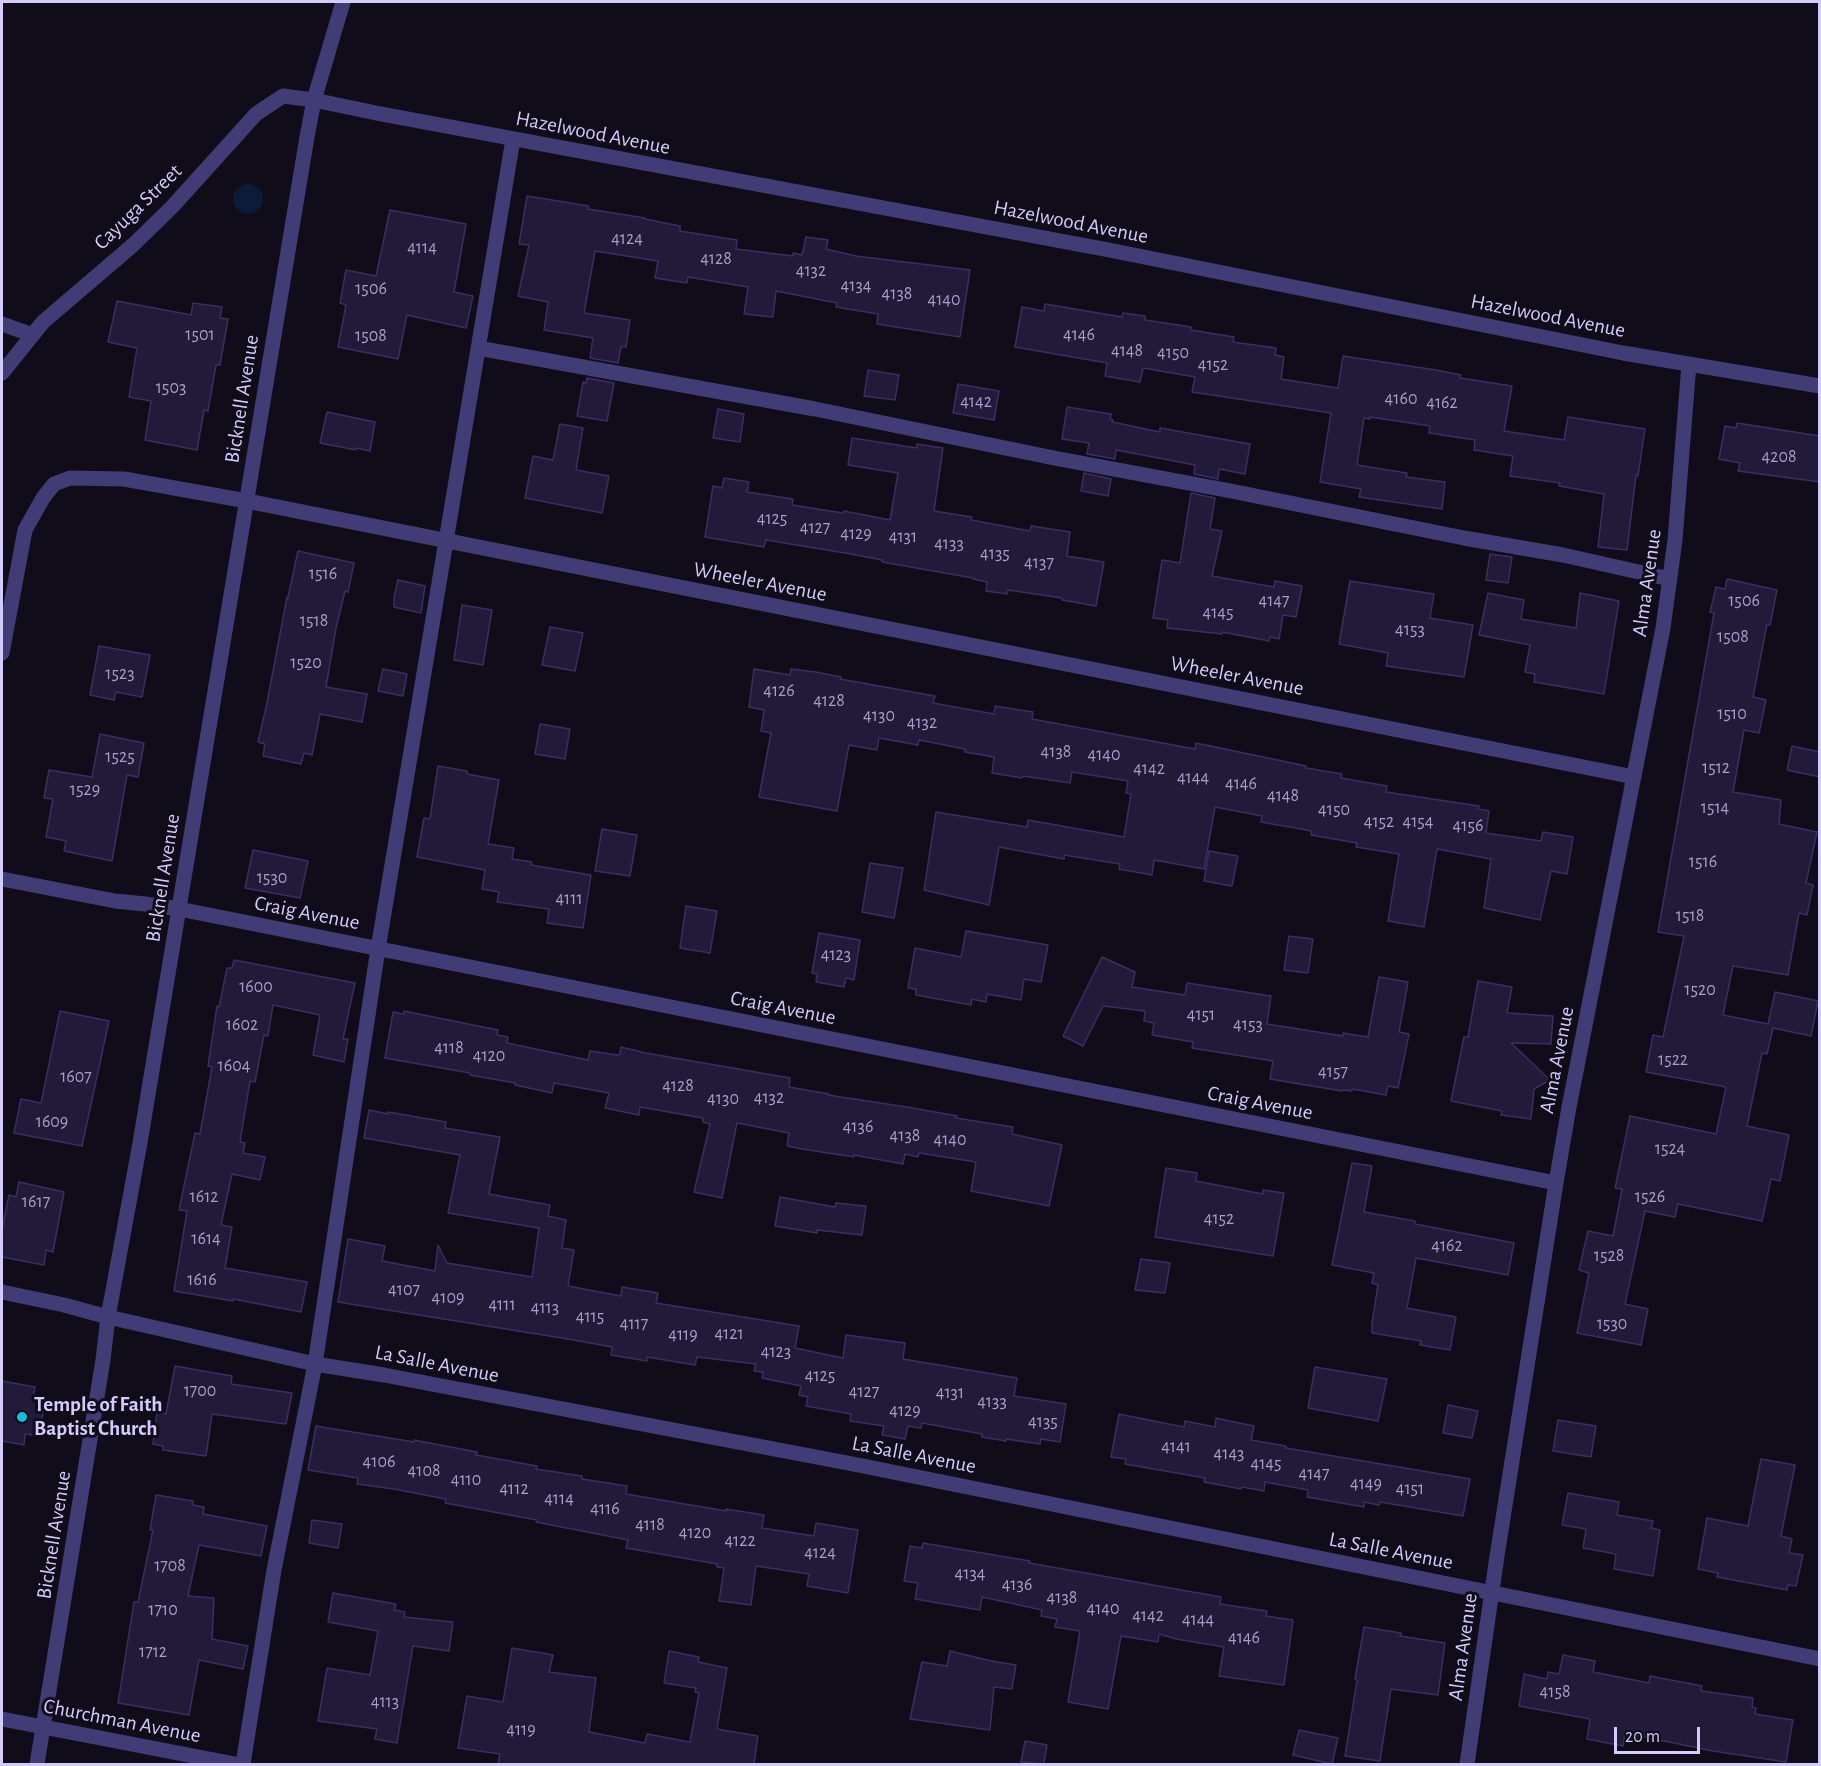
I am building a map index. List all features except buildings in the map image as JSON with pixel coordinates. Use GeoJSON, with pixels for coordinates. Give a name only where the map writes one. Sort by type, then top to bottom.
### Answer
{"type":"FeatureCollection","features":[{"type":"Feature","properties":{"kind":"street","name":"Bicknell Avenue"},"geometry":{"type":"LineString","coordinates":[[37,1764],[104,1360],[108,1317],[140,1143],[297,194],[314,100],[343,2]]}},
{"type":"Feature","properties":{"kind":"street","name":"Cayuga Street"},"geometry":{"type":"LineString","coordinates":[[2,373],[43,322],[133,245],[172,207],[256,114],[283,96],[314,100]]}},
{"type":"Feature","properties":{"kind":"street","name":"Hazelwood Avenue"},"geometry":{"type":"LineString","coordinates":[[314,100],[1098,248],[1623,353],[1820,386]]}},
{"type":"Feature","properties":{"kind":"street"},"geometry":{"type":"LineString","coordinates":[[243,1764],[274,1570],[315,1364],[378,949],[513,139]]}},
{"type":"Feature","properties":{"kind":"street"},"geometry":{"type":"LineString","coordinates":[[2,324],[33,335]]}},
{"type":"Feature","properties":{"kind":"street"},"geometry":{"type":"LineString","coordinates":[[478,348],[815,409],[1054,458],[1464,538],[1563,555],[1670,579]]}},
{"type":"Feature","properties":{"kind":"street","name":"Alma Avenue"},"geometry":{"type":"LineString","coordinates":[[1467,1764],[1497,1556],[1556,1183],[1663,628],[1675,540],[1689,364]]}},
{"type":"Feature","properties":{"kind":"street","name":"Wheeler Avenue"},"geometry":{"type":"LineString","coordinates":[[2,653],[25,530],[43,498],[54,484],[70,478],[124,479],[247,501],[1634,777]]}},
{"type":"Feature","properties":{"kind":"street","name":"Craig Avenue"},"geometry":{"type":"LineString","coordinates":[[2,879],[115,901],[179,909],[1556,1183]]}},
{"type":"Feature","properties":{"kind":"street","name":"La Salle Avenue"},"geometry":{"type":"LineString","coordinates":[[2,1292],[315,1364],[853,1464],[1820,1659]]}},
{"type":"Feature","properties":{"kind":"street","name":"Churchman Avenue"},"geometry":{"type":"LineString","coordinates":[[2,1719],[235,1764]]}},
{"type":"Feature","properties":{"kind":"water"},"geometry":{"type":"Polygon","coordinates":[[[248,184],[259,188],[263,199],[259,210],[248,214],[237,210],[233,199],[237,188],[248,184]]]}},
{"type":"Feature","properties":{"kind":"place","name":"Temple of Faith Baptist Church"},"geometry":{"type":"Point","coordinates":[22,1417]}}]}
